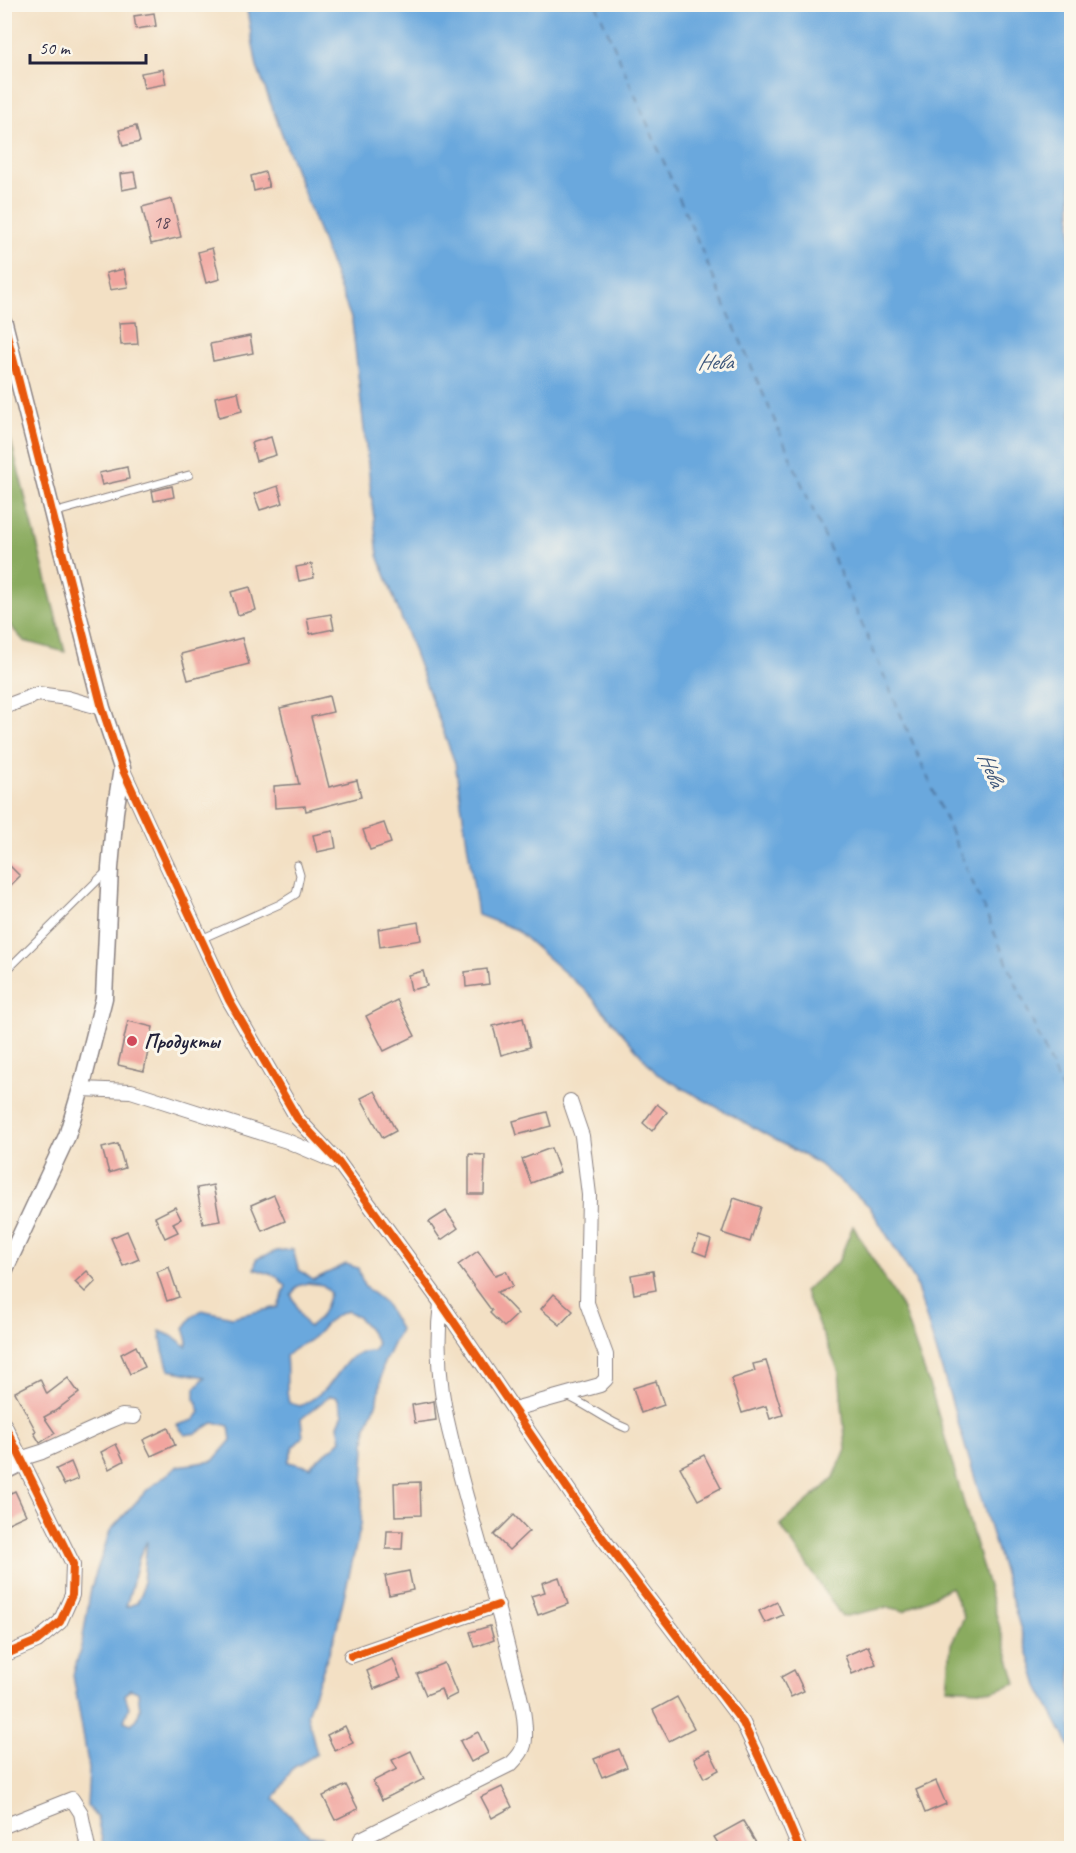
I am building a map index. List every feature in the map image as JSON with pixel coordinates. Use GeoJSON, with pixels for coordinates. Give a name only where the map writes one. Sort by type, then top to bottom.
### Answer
{"type":"FeatureCollection","features":[{"type":"Feature","properties":{"kind":"street"},"geometry":{"type":"LineString","coordinates":[[4,323],[102,708],[122,768],[229,1000],[297,1118],[339,1163],[441,1303],[589,1520],[743,1723],[799,1848]]}},
{"type":"Feature","properties":{"kind":"street"},"geometry":{"type":"LineString","coordinates":[[4,707],[38,694],[67,698],[102,708]]}},
{"type":"Feature","properties":{"kind":"street"},"geometry":{"type":"LineString","coordinates":[[4,1271],[67,1136],[104,998],[110,868],[122,768]]}},
{"type":"Feature","properties":{"kind":"street"},"geometry":{"type":"LineString","coordinates":[[81,1089],[131,1091],[287,1141],[339,1163]]}},
{"type":"Feature","properties":{"kind":"street"},"geometry":{"type":"LineString","coordinates":[[514,1409],[600,1386],[606,1379],[606,1355],[587,1303],[589,1195],[582,1136],[570,1101]]}},
{"type":"Feature","properties":{"kind":"street"},"geometry":{"type":"LineString","coordinates":[[361,1839],[511,1764],[521,1754],[525,1738],[523,1709],[498,1605],[451,1440],[439,1372],[437,1332],[441,1303]]}},
{"type":"Feature","properties":{"kind":"street"},"geometry":{"type":"LineString","coordinates":[[4,1473],[16,1467],[23,1458],[42,1452],[122,1416],[134,1417]]}},
{"type":"Feature","properties":{"kind":"street"},"geometry":{"type":"LineString","coordinates":[[4,1424],[23,1458],[73,1564],[72,1595],[60,1622],[37,1641],[4,1655]]}},
{"type":"Feature","properties":{"kind":"street"},"geometry":{"type":"LineString","coordinates":[[351,1656],[498,1605]]}},
{"type":"Feature","properties":{"kind":"street"},"geometry":{"type":"LineString","coordinates":[[4,1826],[72,1799],[81,1813],[88,1848]]}},
{"type":"Feature","properties":{"kind":"lane"},"geometry":{"type":"LineString","coordinates":[[53,513],[189,475]]}},
{"type":"Feature","properties":{"kind":"lane"},"geometry":{"type":"LineString","coordinates":[[201,939],[280,904],[296,894],[300,875],[297,866]]}},
{"type":"Feature","properties":{"kind":"lane"},"geometry":{"type":"LineString","coordinates":[[4,973],[110,868]]}},
{"type":"Feature","properties":{"kind":"lane"},"geometry":{"type":"LineString","coordinates":[[564,1395],[584,1403],[609,1422],[626,1428]]}},
{"type":"Feature","properties":{"kind":"green space"},"geometry":{"type":"Polygon","coordinates":[[[5,418],[65,652],[24,641],[5,620],[5,418]]]}},
{"type":"Feature","properties":{"kind":"green space"},"geometry":{"type":"Polygon","coordinates":[[[853,1226],[902,1307],[932,1393],[1016,1683],[993,1691],[947,1688],[951,1644],[964,1617],[951,1587],[904,1611],[888,1607],[842,1617],[780,1525],[833,1479],[846,1449],[839,1372],[804,1291],[838,1262],[853,1226]]]}},
{"type":"Feature","properties":{"kind":"water","name":"Нева"},"geometry":{"type":"Polygon","coordinates":[[[246,5],[1071,5],[1071,1749],[1038,1686],[915,1281],[869,1206],[819,1164],[657,1074],[589,994],[515,929],[478,915],[455,763],[378,555],[352,321],[257,67],[246,5]]]}},
{"type":"Feature","properties":{"kind":"water"},"geometry":{"type":"Polygon","coordinates":[[[293,1249],[298,1269],[313,1280],[346,1264],[358,1268],[364,1286],[385,1303],[400,1329],[383,1365],[378,1400],[366,1427],[361,1525],[334,1639],[307,1714],[317,1754],[293,1768],[274,1799],[309,1835],[322,1836],[324,1848],[104,1848],[97,1818],[87,1806],[89,1769],[73,1675],[82,1643],[91,1588],[110,1531],[147,1490],[178,1466],[213,1461],[231,1440],[229,1426],[214,1422],[197,1433],[185,1435],[177,1425],[194,1420],[200,1412],[195,1399],[195,1388],[205,1377],[169,1370],[160,1331],[186,1346],[188,1341],[184,1328],[192,1317],[202,1310],[232,1317],[278,1307],[286,1286],[276,1276],[255,1269],[256,1259],[277,1251],[293,1249]],[[307,1283],[298,1286],[291,1295],[309,1327],[325,1308],[330,1293],[323,1285],[307,1283]],[[347,1311],[339,1314],[310,1340],[286,1356],[289,1403],[300,1406],[310,1401],[330,1384],[351,1358],[365,1351],[374,1351],[377,1342],[361,1320],[347,1311]],[[330,1396],[301,1419],[303,1437],[293,1447],[288,1462],[310,1467],[341,1440],[338,1425],[343,1414],[337,1397],[330,1396]],[[147,1541],[140,1555],[126,1607],[137,1603],[142,1592],[147,1541]],[[130,1689],[125,1695],[129,1707],[124,1721],[131,1724],[137,1719],[140,1709],[138,1692],[130,1689]]]}},
{"type":"Feature","properties":{"kind":"building"},"geometry":{"type":"Polygon","coordinates":[[[154,13],[156,26],[136,29],[134,16],[154,13]]]}},
{"type":"Feature","properties":{"kind":"building"},"geometry":{"type":"Polygon","coordinates":[[[163,69],[166,84],[144,88],[141,73],[163,69]]]}},
{"type":"Feature","properties":{"kind":"building"},"geometry":{"type":"Polygon","coordinates":[[[136,126],[140,142],[123,146],[119,130],[136,126]]]}},
{"type":"Feature","properties":{"kind":"building"},"geometry":{"type":"Polygon","coordinates":[[[134,172],[137,187],[122,190],[120,174],[134,172]]]}},
{"type":"Feature","properties":{"kind":"building"},"geometry":{"type":"Polygon","coordinates":[[[265,172],[269,187],[254,191],[251,176],[265,172]]]}},
{"type":"Feature","properties":{"kind":"building"},"geometry":{"type":"Polygon","coordinates":[[[172,199],[181,237],[151,244],[142,207],[172,199]]]}},
{"type":"Feature","properties":{"kind":"building"},"geometry":{"type":"Polygon","coordinates":[[[212,248],[220,279],[206,283],[198,252],[212,248]]]}},
{"type":"Feature","properties":{"kind":"building"},"geometry":{"type":"Polygon","coordinates":[[[124,269],[128,287],[110,290],[106,273],[124,269]]]}},
{"type":"Feature","properties":{"kind":"building"},"geometry":{"type":"Polygon","coordinates":[[[136,322],[138,344],[121,345],[119,323],[136,322]]]}},
{"type":"Feature","properties":{"kind":"building"},"geometry":{"type":"Polygon","coordinates":[[[250,336],[253,353],[213,361],[210,344],[250,336]]]}},
{"type":"Feature","properties":{"kind":"building"},"geometry":{"type":"Polygon","coordinates":[[[238,392],[242,411],[219,417],[215,397],[238,392]]]}},
{"type":"Feature","properties":{"kind":"building"},"geometry":{"type":"Polygon","coordinates":[[[271,437],[276,455],[256,461],[251,443],[271,437]]]}},
{"type":"Feature","properties":{"kind":"building"},"geometry":{"type":"Polygon","coordinates":[[[127,467],[129,479],[102,485],[99,473],[127,467]]]}},
{"type":"Feature","properties":{"kind":"building"},"geometry":{"type":"Polygon","coordinates":[[[172,486],[174,497],[154,501],[152,491],[172,486]]]}},
{"type":"Feature","properties":{"kind":"building"},"geometry":{"type":"Polygon","coordinates":[[[278,486],[283,503],[260,510],[254,494],[278,486]]]}},
{"type":"Feature","properties":{"kind":"building"},"geometry":{"type":"Polygon","coordinates":[[[312,564],[314,578],[299,581],[296,567],[312,564]]]}},
{"type":"Feature","properties":{"kind":"building"},"geometry":{"type":"Polygon","coordinates":[[[250,587],[256,610],[238,615],[231,592],[250,587]]]}},
{"type":"Feature","properties":{"kind":"building"},"geometry":{"type":"Polygon","coordinates":[[[331,614],[334,629],[310,634],[307,618],[331,614]]]}},
{"type":"Feature","properties":{"kind":"building"},"geometry":{"type":"Polygon","coordinates":[[[242,638],[249,664],[188,680],[181,654],[242,638]]]}},
{"type":"Feature","properties":{"kind":"building"},"geometry":{"type":"Polygon","coordinates":[[[329,696],[333,712],[311,717],[329,787],[357,780],[361,797],[306,811],[305,806],[275,808],[274,786],[299,784],[280,708],[329,696]]]}},
{"type":"Feature","properties":{"kind":"building"},"geometry":{"type":"Polygon","coordinates":[[[384,823],[391,843],[370,850],[363,830],[384,823]]]}},
{"type":"Feature","properties":{"kind":"building"},"geometry":{"type":"Polygon","coordinates":[[[333,831],[336,848],[317,852],[313,835],[333,831]]]}},
{"type":"Feature","properties":{"kind":"building"},"geometry":{"type":"Polygon","coordinates":[[[4,860],[20,876],[4,892],[4,860]]]}},
{"type":"Feature","properties":{"kind":"building"},"geometry":{"type":"Polygon","coordinates":[[[418,922],[421,940],[380,947],[378,929],[418,922]]]}},
{"type":"Feature","properties":{"kind":"building"},"geometry":{"type":"Polygon","coordinates":[[[487,969],[489,984],[466,987],[465,972],[487,969]]]}},
{"type":"Feature","properties":{"kind":"building"},"geometry":{"type":"Polygon","coordinates":[[[423,971],[427,986],[411,990],[408,975],[423,971]]]}},
{"type":"Feature","properties":{"kind":"building"},"geometry":{"type":"Polygon","coordinates":[[[397,1000],[415,1036],[384,1051],[366,1016],[397,1000]]]}},
{"type":"Feature","properties":{"kind":"building"},"geometry":{"type":"Polygon","coordinates":[[[523,1018],[530,1047],[501,1055],[493,1026],[523,1018]]]}},
{"type":"Feature","properties":{"kind":"building"},"geometry":{"type":"Polygon","coordinates":[[[128,1021],[153,1027],[144,1071],[118,1065],[128,1021]]]}},
{"type":"Feature","properties":{"kind":"building"},"geometry":{"type":"Polygon","coordinates":[[[375,1091],[396,1131],[383,1138],[361,1098],[375,1091]]]}},
{"type":"Feature","properties":{"kind":"building"},"geometry":{"type":"Polygon","coordinates":[[[657,1104],[667,1112],[652,1131],[643,1123],[657,1104]]]}},
{"type":"Feature","properties":{"kind":"building"},"geometry":{"type":"Polygon","coordinates":[[[547,1112],[551,1126],[517,1135],[513,1121],[547,1112]]]}},
{"type":"Feature","properties":{"kind":"building"},"geometry":{"type":"Polygon","coordinates":[[[118,1144],[125,1168],[109,1173],[102,1148],[118,1144]]]}},
{"type":"Feature","properties":{"kind":"building"},"geometry":{"type":"Polygon","coordinates":[[[551,1148],[560,1172],[531,1183],[522,1159],[551,1148]]]}},
{"type":"Feature","properties":{"kind":"building"},"geometry":{"type":"Polygon","coordinates":[[[469,1154],[485,1155],[484,1194],[469,1194],[469,1154]]]}},
{"type":"Feature","properties":{"kind":"building"},"geometry":{"type":"Polygon","coordinates":[[[213,1185],[220,1221],[203,1224],[197,1188],[213,1185]]]}},
{"type":"Feature","properties":{"kind":"building"},"geometry":{"type":"Polygon","coordinates":[[[274,1195],[285,1221],[262,1231],[251,1205],[274,1195]]]}},
{"type":"Feature","properties":{"kind":"building"},"geometry":{"type":"Polygon","coordinates":[[[734,1198],[761,1207],[750,1242],[722,1233],[734,1198]]]}},
{"type":"Feature","properties":{"kind":"building"},"geometry":{"type":"Polygon","coordinates":[[[175,1207],[181,1219],[173,1223],[178,1232],[165,1238],[155,1217],[175,1207]]]}},
{"type":"Feature","properties":{"kind":"building"},"geometry":{"type":"Polygon","coordinates":[[[446,1211],[458,1228],[441,1240],[429,1222],[446,1211]]]}},
{"type":"Feature","properties":{"kind":"building"},"geometry":{"type":"Polygon","coordinates":[[[127,1231],[139,1259],[123,1266],[111,1238],[127,1231]]]}},
{"type":"Feature","properties":{"kind":"building"},"geometry":{"type":"Polygon","coordinates":[[[699,1236],[711,1240],[706,1256],[693,1251],[699,1236]]]}},
{"type":"Feature","properties":{"kind":"building"},"geometry":{"type":"Polygon","coordinates":[[[478,1251],[495,1275],[506,1271],[513,1286],[497,1292],[518,1314],[504,1327],[490,1313],[492,1311],[458,1265],[478,1251]]]}},
{"type":"Feature","properties":{"kind":"building"},"geometry":{"type":"Polygon","coordinates":[[[169,1267],[179,1297],[167,1301],[157,1272],[169,1267]]]}},
{"type":"Feature","properties":{"kind":"building"},"geometry":{"type":"Polygon","coordinates":[[[87,1271],[96,1281],[85,1292],[75,1282],[87,1271]]]}},
{"type":"Feature","properties":{"kind":"building"},"geometry":{"type":"Polygon","coordinates":[[[653,1271],[656,1290],[634,1294],[631,1275],[653,1271]]]}},
{"type":"Feature","properties":{"kind":"building"},"geometry":{"type":"Polygon","coordinates":[[[554,1294],[573,1311],[560,1325],[541,1309],[554,1294]]]}},
{"type":"Feature","properties":{"kind":"building"},"geometry":{"type":"Polygon","coordinates":[[[136,1346],[145,1367],[130,1374],[121,1354],[136,1346]]]}},
{"type":"Feature","properties":{"kind":"building"},"geometry":{"type":"Polygon","coordinates":[[[766,1361],[783,1415],[770,1419],[766,1406],[742,1413],[731,1379],[755,1371],[753,1364],[766,1361]]]}},
{"type":"Feature","properties":{"kind":"building"},"geometry":{"type":"Polygon","coordinates":[[[68,1378],[79,1393],[44,1417],[55,1433],[40,1443],[15,1392],[40,1379],[47,1394],[68,1378]]]}},
{"type":"Feature","properties":{"kind":"building"},"geometry":{"type":"Polygon","coordinates":[[[656,1381],[664,1405],[641,1413],[633,1388],[656,1381]]]}},
{"type":"Feature","properties":{"kind":"building"},"geometry":{"type":"Polygon","coordinates":[[[434,1401],[436,1420],[415,1423],[412,1405],[434,1401]]]}},
{"type":"Feature","properties":{"kind":"building"},"geometry":{"type":"Polygon","coordinates":[[[168,1428],[175,1445],[151,1456],[143,1440],[168,1428]]]}},
{"type":"Feature","properties":{"kind":"building"},"geometry":{"type":"Polygon","coordinates":[[[116,1444],[124,1461],[109,1469],[101,1452],[116,1444]]]}},
{"type":"Feature","properties":{"kind":"building"},"geometry":{"type":"Polygon","coordinates":[[[704,1455],[721,1488],[698,1500],[680,1467],[704,1455]]]}},
{"type":"Feature","properties":{"kind":"building"},"geometry":{"type":"Polygon","coordinates":[[[71,1462],[78,1479],[64,1485],[56,1469],[71,1462]]]}},
{"type":"Feature","properties":{"kind":"building"},"geometry":{"type":"Polygon","coordinates":[[[420,1482],[421,1515],[395,1516],[394,1483],[420,1482]]]}},
{"type":"Feature","properties":{"kind":"building"},"geometry":{"type":"Polygon","coordinates":[[[15,1491],[26,1515],[4,1525],[4,1496],[15,1491]]]}},
{"type":"Feature","properties":{"kind":"building"},"geometry":{"type":"Polygon","coordinates":[[[514,1515],[529,1531],[509,1550],[494,1535],[514,1515]]]}},
{"type":"Feature","properties":{"kind":"building"},"geometry":{"type":"Polygon","coordinates":[[[387,1531],[403,1531],[402,1549],[386,1549],[387,1531]]]}},
{"type":"Feature","properties":{"kind":"building"},"geometry":{"type":"Polygon","coordinates":[[[409,1571],[413,1590],[389,1595],[385,1576],[409,1571]]]}},
{"type":"Feature","properties":{"kind":"building"},"geometry":{"type":"Polygon","coordinates":[[[559,1577],[568,1604],[538,1615],[531,1596],[545,1592],[542,1583],[559,1577]]]}},
{"type":"Feature","properties":{"kind":"building"},"geometry":{"type":"Polygon","coordinates":[[[777,1602],[783,1615],[765,1623],[759,1611],[777,1602]]]}},
{"type":"Feature","properties":{"kind":"building"},"geometry":{"type":"Polygon","coordinates":[[[490,1626],[494,1640],[475,1647],[470,1632],[490,1626]]]}},
{"type":"Feature","properties":{"kind":"building"},"geometry":{"type":"Polygon","coordinates":[[[868,1646],[876,1664],[852,1674],[845,1656],[868,1646]]]}},
{"type":"Feature","properties":{"kind":"building"},"geometry":{"type":"Polygon","coordinates":[[[393,1659],[401,1678],[374,1689],[367,1671],[393,1659]]]}},
{"type":"Feature","properties":{"kind":"building"},"geometry":{"type":"Polygon","coordinates":[[[444,1663],[457,1694],[445,1700],[441,1689],[426,1695],[417,1674],[444,1663]]]}},
{"type":"Feature","properties":{"kind":"building"},"geometry":{"type":"Polygon","coordinates":[[[794,1670],[804,1691],[791,1697],[781,1677],[794,1670]]]}},
{"type":"Feature","properties":{"kind":"building"},"geometry":{"type":"Polygon","coordinates":[[[677,1697],[694,1728],[669,1741],[653,1710],[677,1697]]]}},
{"type":"Feature","properties":{"kind":"building"},"geometry":{"type":"Polygon","coordinates":[[[345,1726],[353,1743],[335,1751],[327,1735],[345,1726]]]}},
{"type":"Feature","properties":{"kind":"building"},"geometry":{"type":"Polygon","coordinates":[[[478,1732],[488,1753],[471,1762],[460,1741],[478,1732]]]}},
{"type":"Feature","properties":{"kind":"building"},"geometry":{"type":"Polygon","coordinates":[[[619,1749],[627,1767],[602,1777],[594,1759],[619,1749]]]}},
{"type":"Feature","properties":{"kind":"building"},"geometry":{"type":"Polygon","coordinates":[[[709,1750],[719,1770],[704,1778],[694,1758],[709,1750]]]}},
{"type":"Feature","properties":{"kind":"building"},"geometry":{"type":"Polygon","coordinates":[[[411,1751],[424,1779],[382,1800],[373,1781],[397,1769],[392,1760],[411,1751]]]}},
{"type":"Feature","properties":{"kind":"building"},"geometry":{"type":"Polygon","coordinates":[[[936,1781],[946,1804],[925,1813],[916,1790],[936,1781]]]}},
{"type":"Feature","properties":{"kind":"building"},"geometry":{"type":"Polygon","coordinates":[[[346,1785],[358,1809],[335,1820],[323,1796],[346,1785]]]}},
{"type":"Feature","properties":{"kind":"building"},"geometry":{"type":"Polygon","coordinates":[[[502,1787],[512,1807],[492,1818],[481,1797],[502,1787]]]}},
{"type":"Feature","properties":{"kind":"building"},"geometry":{"type":"Polygon","coordinates":[[[743,1821],[759,1848],[721,1848],[714,1837],[743,1821]]]}},
{"type":"Feature","properties":{"kind":"ferry route"},"geometry":{"type":"LineString","coordinates":[[596,4],[1072,1114]]}},
{"type":"Feature","properties":{"kind":"cycle path"},"geometry":{"type":"LineString","coordinates":[[4,323],[102,708],[122,768],[229,1000],[297,1118],[339,1163],[441,1303],[589,1520],[743,1723],[799,1848]]}},
{"type":"Feature","properties":{"kind":"cycle path"},"geometry":{"type":"LineString","coordinates":[[4,1424],[73,1564],[72,1595],[60,1622],[37,1641],[4,1655]]}},
{"type":"Feature","properties":{"kind":"cycle path"},"geometry":{"type":"LineString","coordinates":[[351,1656],[498,1605]]}},
{"type":"Feature","properties":{"kind":"place","name":"Продукты"},"geometry":{"type":"Point","coordinates":[132,1041]}}]}
